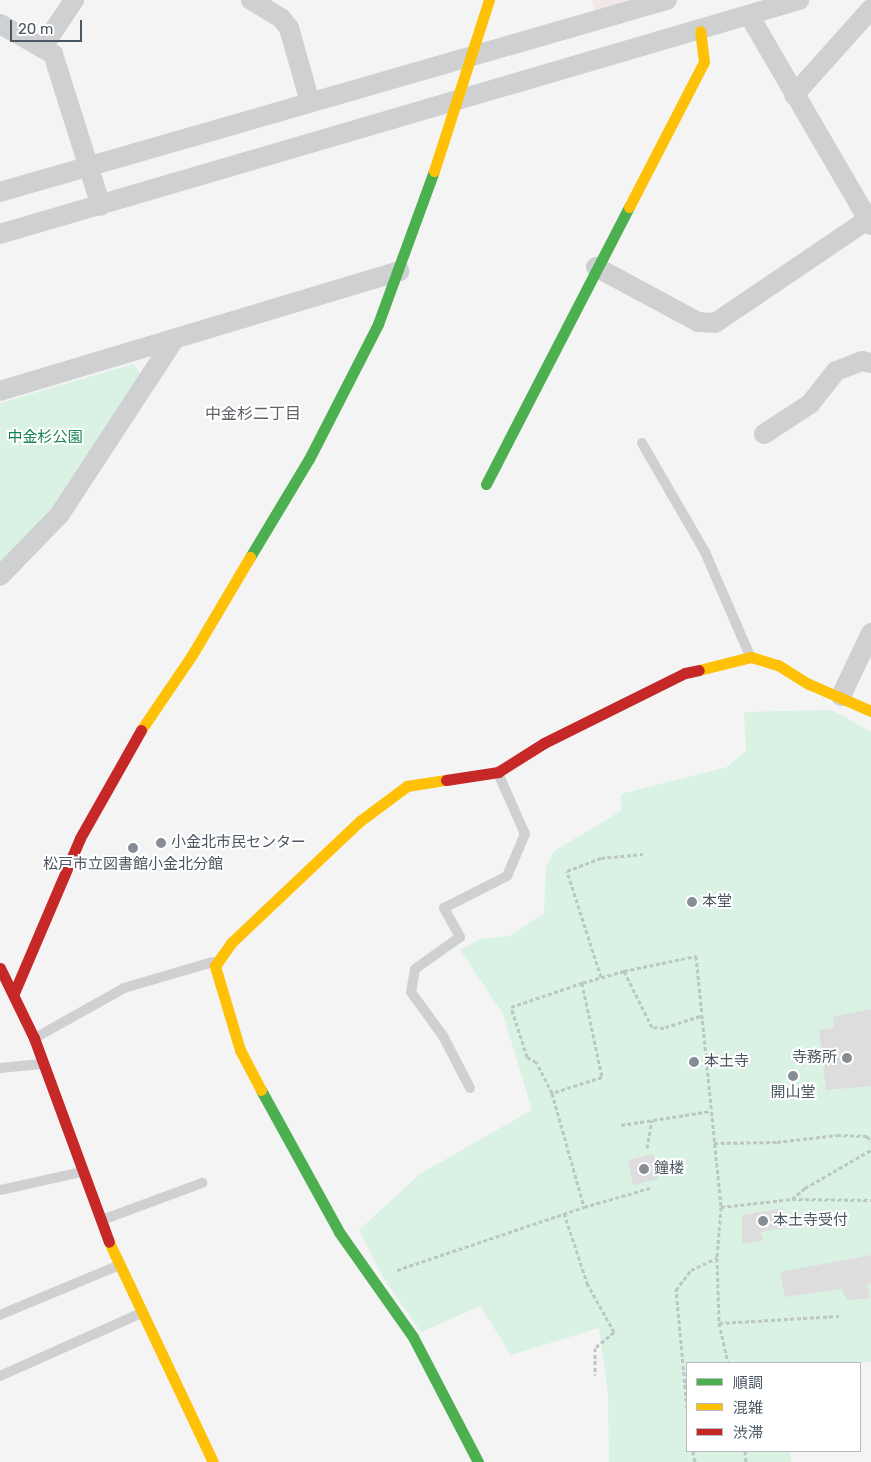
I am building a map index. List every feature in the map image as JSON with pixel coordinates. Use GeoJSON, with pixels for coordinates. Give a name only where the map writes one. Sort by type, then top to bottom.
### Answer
{"type":"FeatureCollection","features":[{"type":"Feature","properties":{"kind":"street"},"geometry":{"type":"LineString","coordinates":[[42,48],[74,0]]}},
{"type":"Feature","properties":{"kind":"street"},"geometry":{"type":"LineString","coordinates":[[251,0],[281,18],[289,28],[310,102]]}},
{"type":"Feature","properties":{"kind":"street"},"geometry":{"type":"LineString","coordinates":[[14,993],[80,838],[146,722],[192,655],[309,459],[378,324],[399,271],[474,54],[489,0]]}},
{"type":"Feature","properties":{"kind":"street"},"geometry":{"type":"LineString","coordinates":[[0,192],[88,165],[667,0]]}},
{"type":"Feature","properties":{"kind":"street"},"geometry":{"type":"LineString","coordinates":[[0,234],[101,206],[458,99],[700,31],[799,0]]}},
{"type":"Feature","properties":{"kind":"street"},"geometry":{"type":"LineString","coordinates":[[794,96],[871,9]]}},
{"type":"Feature","properties":{"kind":"street"},"geometry":{"type":"LineString","coordinates":[[596,267],[698,322],[715,323],[869,222],[794,96],[749,15]]}},
{"type":"Feature","properties":{"kind":"street"},"geometry":{"type":"LineString","coordinates":[[0,24],[53,54],[101,206]]}},
{"type":"Feature","properties":{"kind":"street"},"geometry":{"type":"LineString","coordinates":[[486,484],[596,267],[704,62],[700,31]]}},
{"type":"Feature","properties":{"kind":"street"},"geometry":{"type":"LineString","coordinates":[[0,391],[399,271]]}},
{"type":"Feature","properties":{"kind":"street"},"geometry":{"type":"LineString","coordinates":[[0,576],[60,514],[174,340]]}},
{"type":"Feature","properties":{"kind":"street"},"geometry":{"type":"LineString","coordinates":[[764,434],[810,404],[836,371],[862,361],[871,363]]}},
{"type":"Feature","properties":{"kind":"street"},"geometry":{"type":"LineString","coordinates":[[841,696],[871,633]]}},
{"type":"Feature","properties":{"kind":"street"},"geometry":{"type":"LineString","coordinates":[[478,1462],[413,1337],[339,1232],[281,1130],[240,1050],[216,966],[232,942],[299,876],[360,821],[407,786],[498,772],[544,743],[685,673],[751,657],[778,665],[809,684],[841,696],[871,711]]}},
{"type":"Feature","properties":{"kind":"street"},"geometry":{"type":"LineString","coordinates":[[0,968],[14,993],[34,1038],[118,1266],[139,1314],[213,1462]]}},
{"type":"Feature","properties":{"kind":"lane"},"geometry":{"type":"LineString","coordinates":[[642,443],[704,552],[751,657]]}},
{"type":"Feature","properties":{"kind":"lane"},"geometry":{"type":"LineString","coordinates":[[470,1088],[443,1036],[411,992],[415,969],[460,937],[444,908],[507,876],[525,834],[498,772]]}},
{"type":"Feature","properties":{"kind":"lane"},"geometry":{"type":"LineString","coordinates":[[34,1038],[124,988],[194,965],[219,961]]}},
{"type":"Feature","properties":{"kind":"lane"},"geometry":{"type":"LineString","coordinates":[[0,1068],[42,1064]]}},
{"type":"Feature","properties":{"kind":"lane"},"geometry":{"type":"LineString","coordinates":[[0,1190],[83,1172]]}},
{"type":"Feature","properties":{"kind":"lane"},"geometry":{"type":"LineString","coordinates":[[102,1220],[202,1183]]}},
{"type":"Feature","properties":{"kind":"lane"},"geometry":{"type":"LineString","coordinates":[[0,1315],[118,1266]]}},
{"type":"Feature","properties":{"kind":"lane"},"geometry":{"type":"LineString","coordinates":[[0,1376],[139,1314]]}},
{"type":"Feature","properties":{"kind":"path"},"geometry":{"type":"LineString","coordinates":[[601,977],[567,871],[600,858],[643,854]]}},
{"type":"Feature","properties":{"kind":"path"},"geometry":{"type":"LineString","coordinates":[[584,1207],[552,1093],[536,1062],[526,1057],[512,1007],[601,977],[696,956],[700,1016],[721,1207],[716,1258],[720,1323],[728,1362]]}},
{"type":"Feature","properties":{"kind":"path"},"geometry":{"type":"LineString","coordinates":[[624,971],[652,1027],[664,1028],[700,1016]]}},
{"type":"Feature","properties":{"kind":"path"},"geometry":{"type":"LineString","coordinates":[[552,1093],[602,1077],[582,983]]}},
{"type":"Feature","properties":{"kind":"path"},"geometry":{"type":"LineString","coordinates":[[622,1125],[711,1111]]}},
{"type":"Feature","properties":{"kind":"path"},"geometry":{"type":"LineString","coordinates":[[647,1148],[652,1120]]}},
{"type":"Feature","properties":{"kind":"path"},"geometry":{"type":"LineString","coordinates":[[714,1143],[777,1142],[837,1135],[867,1136],[871,1142]]}},
{"type":"Feature","properties":{"kind":"path"},"geometry":{"type":"LineString","coordinates":[[792,1200],[805,1188],[871,1150]]}},
{"type":"Feature","properties":{"kind":"path"},"geometry":{"type":"LineString","coordinates":[[392,1272],[584,1207],[650,1188]]}},
{"type":"Feature","properties":{"kind":"path"},"geometry":{"type":"LineString","coordinates":[[721,1207],[792,1200],[871,1200]]}},
{"type":"Feature","properties":{"kind":"path"},"geometry":{"type":"LineString","coordinates":[[564,1214],[587,1283],[614,1332],[595,1348],[595,1375]]}},
{"type":"Feature","properties":{"kind":"path"},"geometry":{"type":"LineString","coordinates":[[686,1397],[676,1290],[692,1270],[716,1258]]}},
{"type":"Feature","properties":{"kind":"path"},"geometry":{"type":"LineString","coordinates":[[720,1323],[839,1316]]}},
{"type":"Feature","properties":{"kind":"shaded area"},"geometry":{"type":"Polygon","coordinates":[[[592,0],[630,0],[595,11],[592,0]]]}},
{"type":"Feature","properties":{"kind":"green space","name":"中金杉公園"},"geometry":{"type":"Polygon","coordinates":[[[133,364],[141,374],[56,503],[0,563],[0,403],[133,364]]]}},
{"type":"Feature","properties":{"kind":"green space","name":"本土寺"},"geometry":{"type":"Polygon","coordinates":[[[832,710],[871,732],[871,1362],[686,1362],[686,1452],[790,1452],[791,1462],[609,1462],[608,1394],[599,1328],[511,1355],[480,1306],[421,1332],[384,1279],[359,1230],[420,1174],[532,1110],[503,1014],[460,950],[480,939],[510,936],[544,913],[546,867],[554,851],[621,811],[621,794],[727,767],[746,751],[744,712],[832,710]]]}},
{"type":"Feature","properties":{"kind":"building","name":"寺務所"},"geometry":{"type":"Polygon","coordinates":[[[871,1009],[871,1086],[826,1090],[819,1030],[834,1028],[833,1017],[871,1009]]]}},
{"type":"Feature","properties":{"kind":"building","name":"鐘楼"},"geometry":{"type":"Polygon","coordinates":[[[654,1154],[659,1179],[633,1185],[628,1160],[654,1154]]]}},
{"type":"Feature","properties":{"kind":"building","name":"本土寺受付"},"geometry":{"type":"Polygon","coordinates":[[[783,1208],[785,1228],[761,1232],[763,1240],[742,1244],[742,1215],[783,1208]]]}},
{"type":"Feature","properties":{"kind":"building"},"geometry":{"type":"Polygon","coordinates":[[[871,1255],[871,1283],[867,1284],[870,1298],[847,1300],[841,1289],[785,1297],[780,1272],[871,1255]]]}},
{"type":"Feature","properties":{"kind":"traffic: fast"},"geometry":{"type":"LineString","coordinates":[[250,557],[309,459],[378,324],[434,171]]}},
{"type":"Feature","properties":{"kind":"traffic: fast"},"geometry":{"type":"LineString","coordinates":[[486,484],[629,207]]}},
{"type":"Feature","properties":{"kind":"traffic: fast"},"geometry":{"type":"LineString","coordinates":[[261,1090],[339,1232],[413,1337],[478,1462]]}},
{"type":"Feature","properties":{"kind":"traffic: slow"},"geometry":{"type":"LineString","coordinates":[[434,171],[489,0]]}},
{"type":"Feature","properties":{"kind":"traffic: slow"},"geometry":{"type":"LineString","coordinates":[[629,207],[704,62],[700,31]]}},
{"type":"Feature","properties":{"kind":"traffic: slow"},"geometry":{"type":"LineString","coordinates":[[141,730],[192,655],[250,557]]}},
{"type":"Feature","properties":{"kind":"traffic: slow"},"geometry":{"type":"LineString","coordinates":[[699,670],[751,657],[778,665],[809,684],[871,711]]}},
{"type":"Feature","properties":{"kind":"traffic: slow"},"geometry":{"type":"LineString","coordinates":[[261,1090],[240,1050],[215,966],[232,942],[360,821],[407,786],[446,780]]}},
{"type":"Feature","properties":{"kind":"traffic: slow"},"geometry":{"type":"LineString","coordinates":[[109,1242],[213,1462]]}},
{"type":"Feature","properties":{"kind":"traffic: jam"},"geometry":{"type":"LineString","coordinates":[[446,780],[498,772],[544,743],[685,673],[699,670]]}},
{"type":"Feature","properties":{"kind":"traffic: jam"},"geometry":{"type":"LineString","coordinates":[[14,993],[80,838],[141,730]]}},
{"type":"Feature","properties":{"kind":"traffic: jam"},"geometry":{"type":"LineString","coordinates":[[0,968],[34,1038],[109,1242]]}},
{"type":"Feature","properties":{"kind":"place","name":"小金北市民センター"},"geometry":{"type":"Point","coordinates":[161,843]}},
{"type":"Feature","properties":{"kind":"place","name":"松戸市立図書館小金北分館"},"geometry":{"type":"Point","coordinates":[133,848]}},
{"type":"Feature","properties":{"kind":"place","name":"本堂"},"geometry":{"type":"Point","coordinates":[692,902]}},
{"type":"Feature","properties":{"kind":"place","name":"寺務所"},"geometry":{"type":"Point","coordinates":[847,1058]}},
{"type":"Feature","properties":{"kind":"place","name":"本土寺"},"geometry":{"type":"Point","coordinates":[694,1062]}},
{"type":"Feature","properties":{"kind":"place","name":"開山堂"},"geometry":{"type":"Point","coordinates":[793,1076]}},
{"type":"Feature","properties":{"kind":"place","name":"鐘楼"},"geometry":{"type":"Point","coordinates":[644,1169]}},
{"type":"Feature","properties":{"kind":"place","name":"本土寺受付"},"geometry":{"type":"Point","coordinates":[763,1221]}},
{"type":"Feature","properties":{"kind":"district","name":"中金杉二丁目"},"geometry":{"type":"Point","coordinates":[253,414]}}]}
